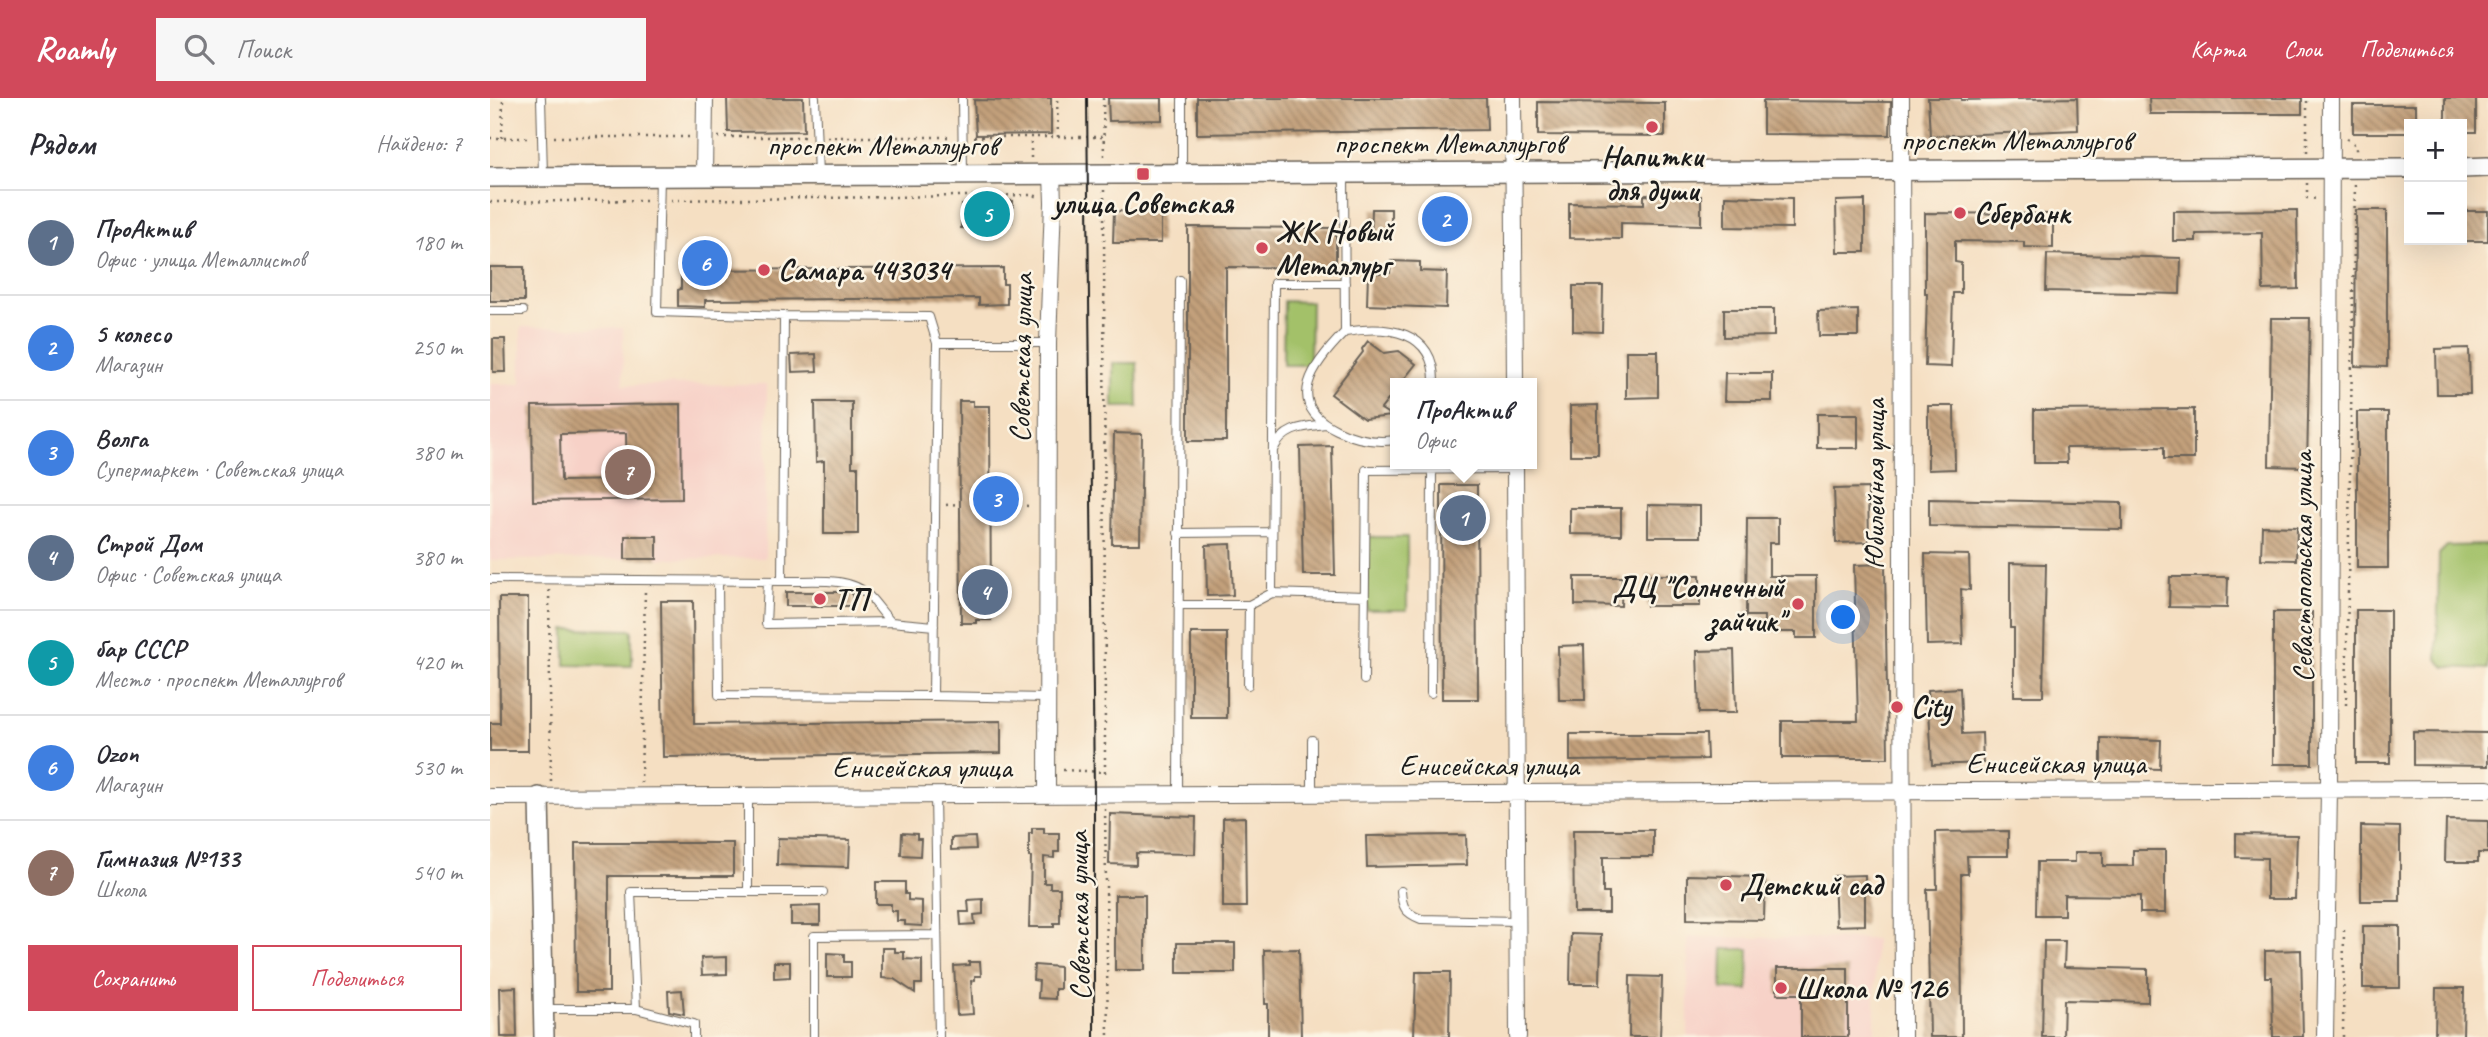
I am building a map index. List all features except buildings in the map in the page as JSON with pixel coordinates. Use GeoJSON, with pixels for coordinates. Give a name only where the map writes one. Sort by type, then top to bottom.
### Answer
{"type":"FeatureCollection","features":[{"type":"Feature","properties":{"kind":"street"},"geometry":{"type":"LineString","coordinates":[[704,176],[705,98]]}},
{"type":"Feature","properties":{"kind":"street"},"geometry":{"type":"LineString","coordinates":[[1513,98],[1515,378]]}},
{"type":"Feature","properties":{"kind":"street","name":"Юбилейная улица"},"geometry":{"type":"LineString","coordinates":[[1901,98],[1903,1037]]}},
{"type":"Feature","properties":{"kind":"street","name":"Севастопольская улица"},"geometry":{"type":"LineString","coordinates":[[2325,1037],[2329,790],[2330,98]]}},
{"type":"Feature","properties":{"kind":"street"},"geometry":{"type":"LineString","coordinates":[[2467,167],[2488,167]]}},
{"type":"Feature","properties":{"kind":"street","name":"проспект Металлургов"},"geometry":{"type":"LineString","coordinates":[[490,177],[2404,168]]}},
{"type":"Feature","properties":{"kind":"street","name":"Советская улица"},"geometry":{"type":"LineString","coordinates":[[1047,795],[1048,343],[1052,174]]}},
{"type":"Feature","properties":{"kind":"street"},"geometry":{"type":"LineString","coordinates":[[1515,469],[1518,1037]]}},
{"type":"Feature","properties":{"kind":"street","name":"Енисейская улица"},"geometry":{"type":"LineString","coordinates":[[490,797],[2488,789]]}},
{"type":"Feature","properties":{"kind":"street"},"geometry":{"type":"LineString","coordinates":[[544,1037],[545,797]]}},
{"type":"Feature","properties":{"kind":"lane"},"geometry":{"type":"LineString","coordinates":[[541,98],[543,176]]}},
{"type":"Feature","properties":{"kind":"lane"},"geometry":{"type":"LineString","coordinates":[[815,98],[818,175]]}},
{"type":"Feature","properties":{"kind":"lane"},"geometry":{"type":"LineString","coordinates":[[962,98],[963,174]]}},
{"type":"Feature","properties":{"kind":"lane"},"geometry":{"type":"LineString","coordinates":[[1182,98],[1182,173]]}},
{"type":"Feature","properties":{"kind":"lane"},"geometry":{"type":"LineString","coordinates":[[1344,173],[1345,332]]}},
{"type":"Feature","properties":{"kind":"lane"},"geometry":{"type":"LineString","coordinates":[[660,176],[657,312],[929,317],[937,343],[933,696]]}},
{"type":"Feature","properties":{"kind":"lane"},"geometry":{"type":"LineString","coordinates":[[1178,794],[1180,280]]}},
{"type":"Feature","properties":{"kind":"lane"},"geometry":{"type":"LineString","coordinates":[[1272,593],[1274,284],[1345,283]]}},
{"type":"Feature","properties":{"kind":"lane"},"geometry":{"type":"LineString","coordinates":[[490,311],[523,311]]}},
{"type":"Feature","properties":{"kind":"lane"},"geometry":{"type":"LineString","coordinates":[[782,581],[784,316]]}},
{"type":"Feature","properties":{"kind":"lane"},"geometry":{"type":"LineString","coordinates":[[1390,440],[1361,439],[1326,424],[1309,408],[1307,391],[1314,371],[1330,348],[1345,332],[1370,328],[1389,331],[1423,345],[1432,358],[1434,378]]}},
{"type":"Feature","properties":{"kind":"lane"},"geometry":{"type":"LineString","coordinates":[[937,343],[1048,343]]}},
{"type":"Feature","properties":{"kind":"lane"},"geometry":{"type":"LineString","coordinates":[[1272,453],[1284,433],[1299,427],[1326,424]]}},
{"type":"Feature","properties":{"kind":"lane"},"geometry":{"type":"LineString","coordinates":[[1364,680],[1366,470],[1453,469]]}},
{"type":"Feature","properties":{"kind":"lane"},"geometry":{"type":"LineString","coordinates":[[1431,693],[1432,470]]}},
{"type":"Feature","properties":{"kind":"lane"},"geometry":{"type":"LineString","coordinates":[[1178,533],[1272,532]]}},
{"type":"Feature","properties":{"kind":"lane"},"geometry":{"type":"LineString","coordinates":[[490,579],[835,582],[857,587],[869,596],[891,622]]}},
{"type":"Feature","properties":{"kind":"lane"},"geometry":{"type":"LineString","coordinates":[[718,580],[719,695],[1046,698]]}},
{"type":"Feature","properties":{"kind":"lane"},"geometry":{"type":"LineString","coordinates":[[768,581],[766,624],[891,622],[934,626]]}},
{"type":"Feature","properties":{"kind":"lane"},"geometry":{"type":"LineString","coordinates":[[1178,605],[1249,605],[1272,593],[1365,596]]}},
{"type":"Feature","properties":{"kind":"lane"},"geometry":{"type":"LineString","coordinates":[[1248,685],[1249,605]]}},
{"type":"Feature","properties":{"kind":"lane"},"geometry":{"type":"LineString","coordinates":[[1312,740],[1312,794]]}},
{"type":"Feature","properties":{"kind":"lane"},"geometry":{"type":"LineString","coordinates":[[935,795],[939,1037]]}},
{"type":"Feature","properties":{"kind":"lane"},"geometry":{"type":"LineString","coordinates":[[748,796],[748,892]]}},
{"type":"Feature","properties":{"kind":"lane"},"geometry":{"type":"LineString","coordinates":[[1401,891],[1402,906],[1410,915],[1421,919],[1517,920]]}},
{"type":"Feature","properties":{"kind":"lane"},"geometry":{"type":"LineString","coordinates":[[636,1009],[631,892],[823,892]]}},
{"type":"Feature","properties":{"kind":"lane"},"geometry":{"type":"LineString","coordinates":[[814,1037],[814,936],[937,935]]}},
{"type":"Feature","properties":{"kind":"lane"},"geometry":{"type":"LineString","coordinates":[[543,1009],[636,1009],[694,1024],[694,1037]]}},
{"type":"Feature","properties":{"kind":"path"},"geometry":{"type":"LineString","coordinates":[[502,138],[503,98]]}},
{"type":"Feature","properties":{"kind":"path"},"geometry":{"type":"LineString","coordinates":[[1057,98],[1058,137]]}},
{"type":"Feature","properties":{"kind":"path"},"geometry":{"type":"LineString","coordinates":[[490,138],[1104,136],[1103,98]]}},
{"type":"Feature","properties":{"kind":"path"},"geometry":{"type":"LineString","coordinates":[[2345,138],[2356,145],[2346,706]]}},
{"type":"Feature","properties":{"kind":"path"},"geometry":{"type":"LineString","coordinates":[[490,202],[1033,195]]}},
{"type":"Feature","properties":{"kind":"path","name":"Советская улица"},"geometry":{"type":"LineString","coordinates":[[1104,207],[1108,1037]]}},
{"type":"Feature","properties":{"kind":"path"},"geometry":{"type":"LineString","coordinates":[[990,505],[1047,506]]}},
{"type":"Feature","properties":{"kind":"path"},"geometry":{"type":"LineString","coordinates":[[545,797],[549,579]]}},
{"type":"Feature","properties":{"kind":"path"},"geometry":{"type":"LineString","coordinates":[[640,797],[645,580]]}},
{"type":"Feature","properties":{"kind":"path"},"geometry":{"type":"LineString","coordinates":[[1048,770],[1105,772]]}},
{"type":"Feature","properties":{"kind":"path"},"geometry":{"type":"LineString","coordinates":[[2343,1037],[2344,913]]}},
{"type":"Feature","properties":{"kind":"shaded area"},"geometry":{"type":"Polygon","coordinates":[[[521,327],[623,328],[623,385],[767,384],[765,558],[490,560],[490,384],[521,384],[521,327]]]}},
{"type":"Feature","properties":{"kind":"shaded area","name":"Школа № 126"},"geometry":{"type":"Polygon","coordinates":[[[1688,937],[1875,939],[1875,1037],[1688,1037],[1688,937]]]}},
{"type":"Feature","properties":{"kind":"green space"},"geometry":{"type":"Polygon","coordinates":[[[1284,301],[1311,302],[1310,365],[1283,365],[1284,301]]]}},
{"type":"Feature","properties":{"kind":"green space"},"geometry":{"type":"Polygon","coordinates":[[[1113,363],[1137,363],[1138,407],[1113,407],[1113,363]]]}},
{"type":"Feature","properties":{"kind":"green space"},"geometry":{"type":"Polygon","coordinates":[[[1367,537],[1407,537],[1407,610],[1367,610],[1367,537]]]}},
{"type":"Feature","properties":{"kind":"green space"},"geometry":{"type":"Polygon","coordinates":[[[2488,545],[2488,669],[2445,667],[2437,659],[2439,554],[2447,546],[2488,545]]]}},
{"type":"Feature","properties":{"kind":"green space"},"geometry":{"type":"Polygon","coordinates":[[[565,629],[632,630],[632,666],[565,665],[565,629]]]}},
{"type":"Feature","properties":{"kind":"green space"},"geometry":{"type":"Polygon","coordinates":[[[1723,949],[1749,949],[1748,990],[1722,989],[1723,949]]]}},
{"type":"Feature","properties":{"kind":"tram line"},"geometry":{"type":"LineString","coordinates":[[1087,98],[1094,1037]]}},
{"type":"Feature","properties":{"kind":"place","name":"Напитки для души"},"geometry":{"type":"Point","coordinates":[1652,127]}},
{"type":"Feature","properties":{"kind":"place","name":"улица Советская"},"geometry":{"type":"Point","coordinates":[1143,174]}},
{"type":"Feature","properties":{"kind":"place","name":"Сбербанк"},"geometry":{"type":"Point","coordinates":[1960,213]}},
{"type":"Feature","properties":{"kind":"place","name":"бар СССР"},"geometry":{"type":"Point","coordinates":[987,214]}},
{"type":"Feature","properties":{"kind":"place","name":"5 колесо"},"geometry":{"type":"Point","coordinates":[1445,219]}},
{"type":"Feature","properties":{"kind":"place","name":"ЖК Новый Металлург"},"geometry":{"type":"Point","coordinates":[1262,248]}},
{"type":"Feature","properties":{"kind":"place","name":"Ozon"},"geometry":{"type":"Point","coordinates":[705,263]}},
{"type":"Feature","properties":{"kind":"place","name":"Самара 443034"},"geometry":{"type":"Point","coordinates":[764,270]}},
{"type":"Feature","properties":{"kind":"place","name":"Гимназия №133"},"geometry":{"type":"Point","coordinates":[628,472]}},
{"type":"Feature","properties":{"kind":"place","name":"Волга"},"geometry":{"type":"Point","coordinates":[996,499]}},
{"type":"Feature","properties":{"kind":"place","name":"ПроАктив"},"geometry":{"type":"Point","coordinates":[1463,518]}},
{"type":"Feature","properties":{"kind":"place","name":"Строй Дом"},"geometry":{"type":"Point","coordinates":[985,592]}},
{"type":"Feature","properties":{"kind":"place","name":"ТП"},"geometry":{"type":"Point","coordinates":[820,599]}},
{"type":"Feature","properties":{"kind":"place","name":"ДЦ \"Солнечный зайчик\""},"geometry":{"type":"Point","coordinates":[1798,604]}},
{"type":"Feature","properties":{"kind":"place","name":"City"},"geometry":{"type":"Point","coordinates":[1897,707]}},
{"type":"Feature","properties":{"kind":"place","name":"Детский сад"},"geometry":{"type":"Point","coordinates":[1726,885]}},
{"type":"Feature","properties":{"kind":"place","name":"Школа № 126"},"geometry":{"type":"Point","coordinates":[1781,988]}}]}
